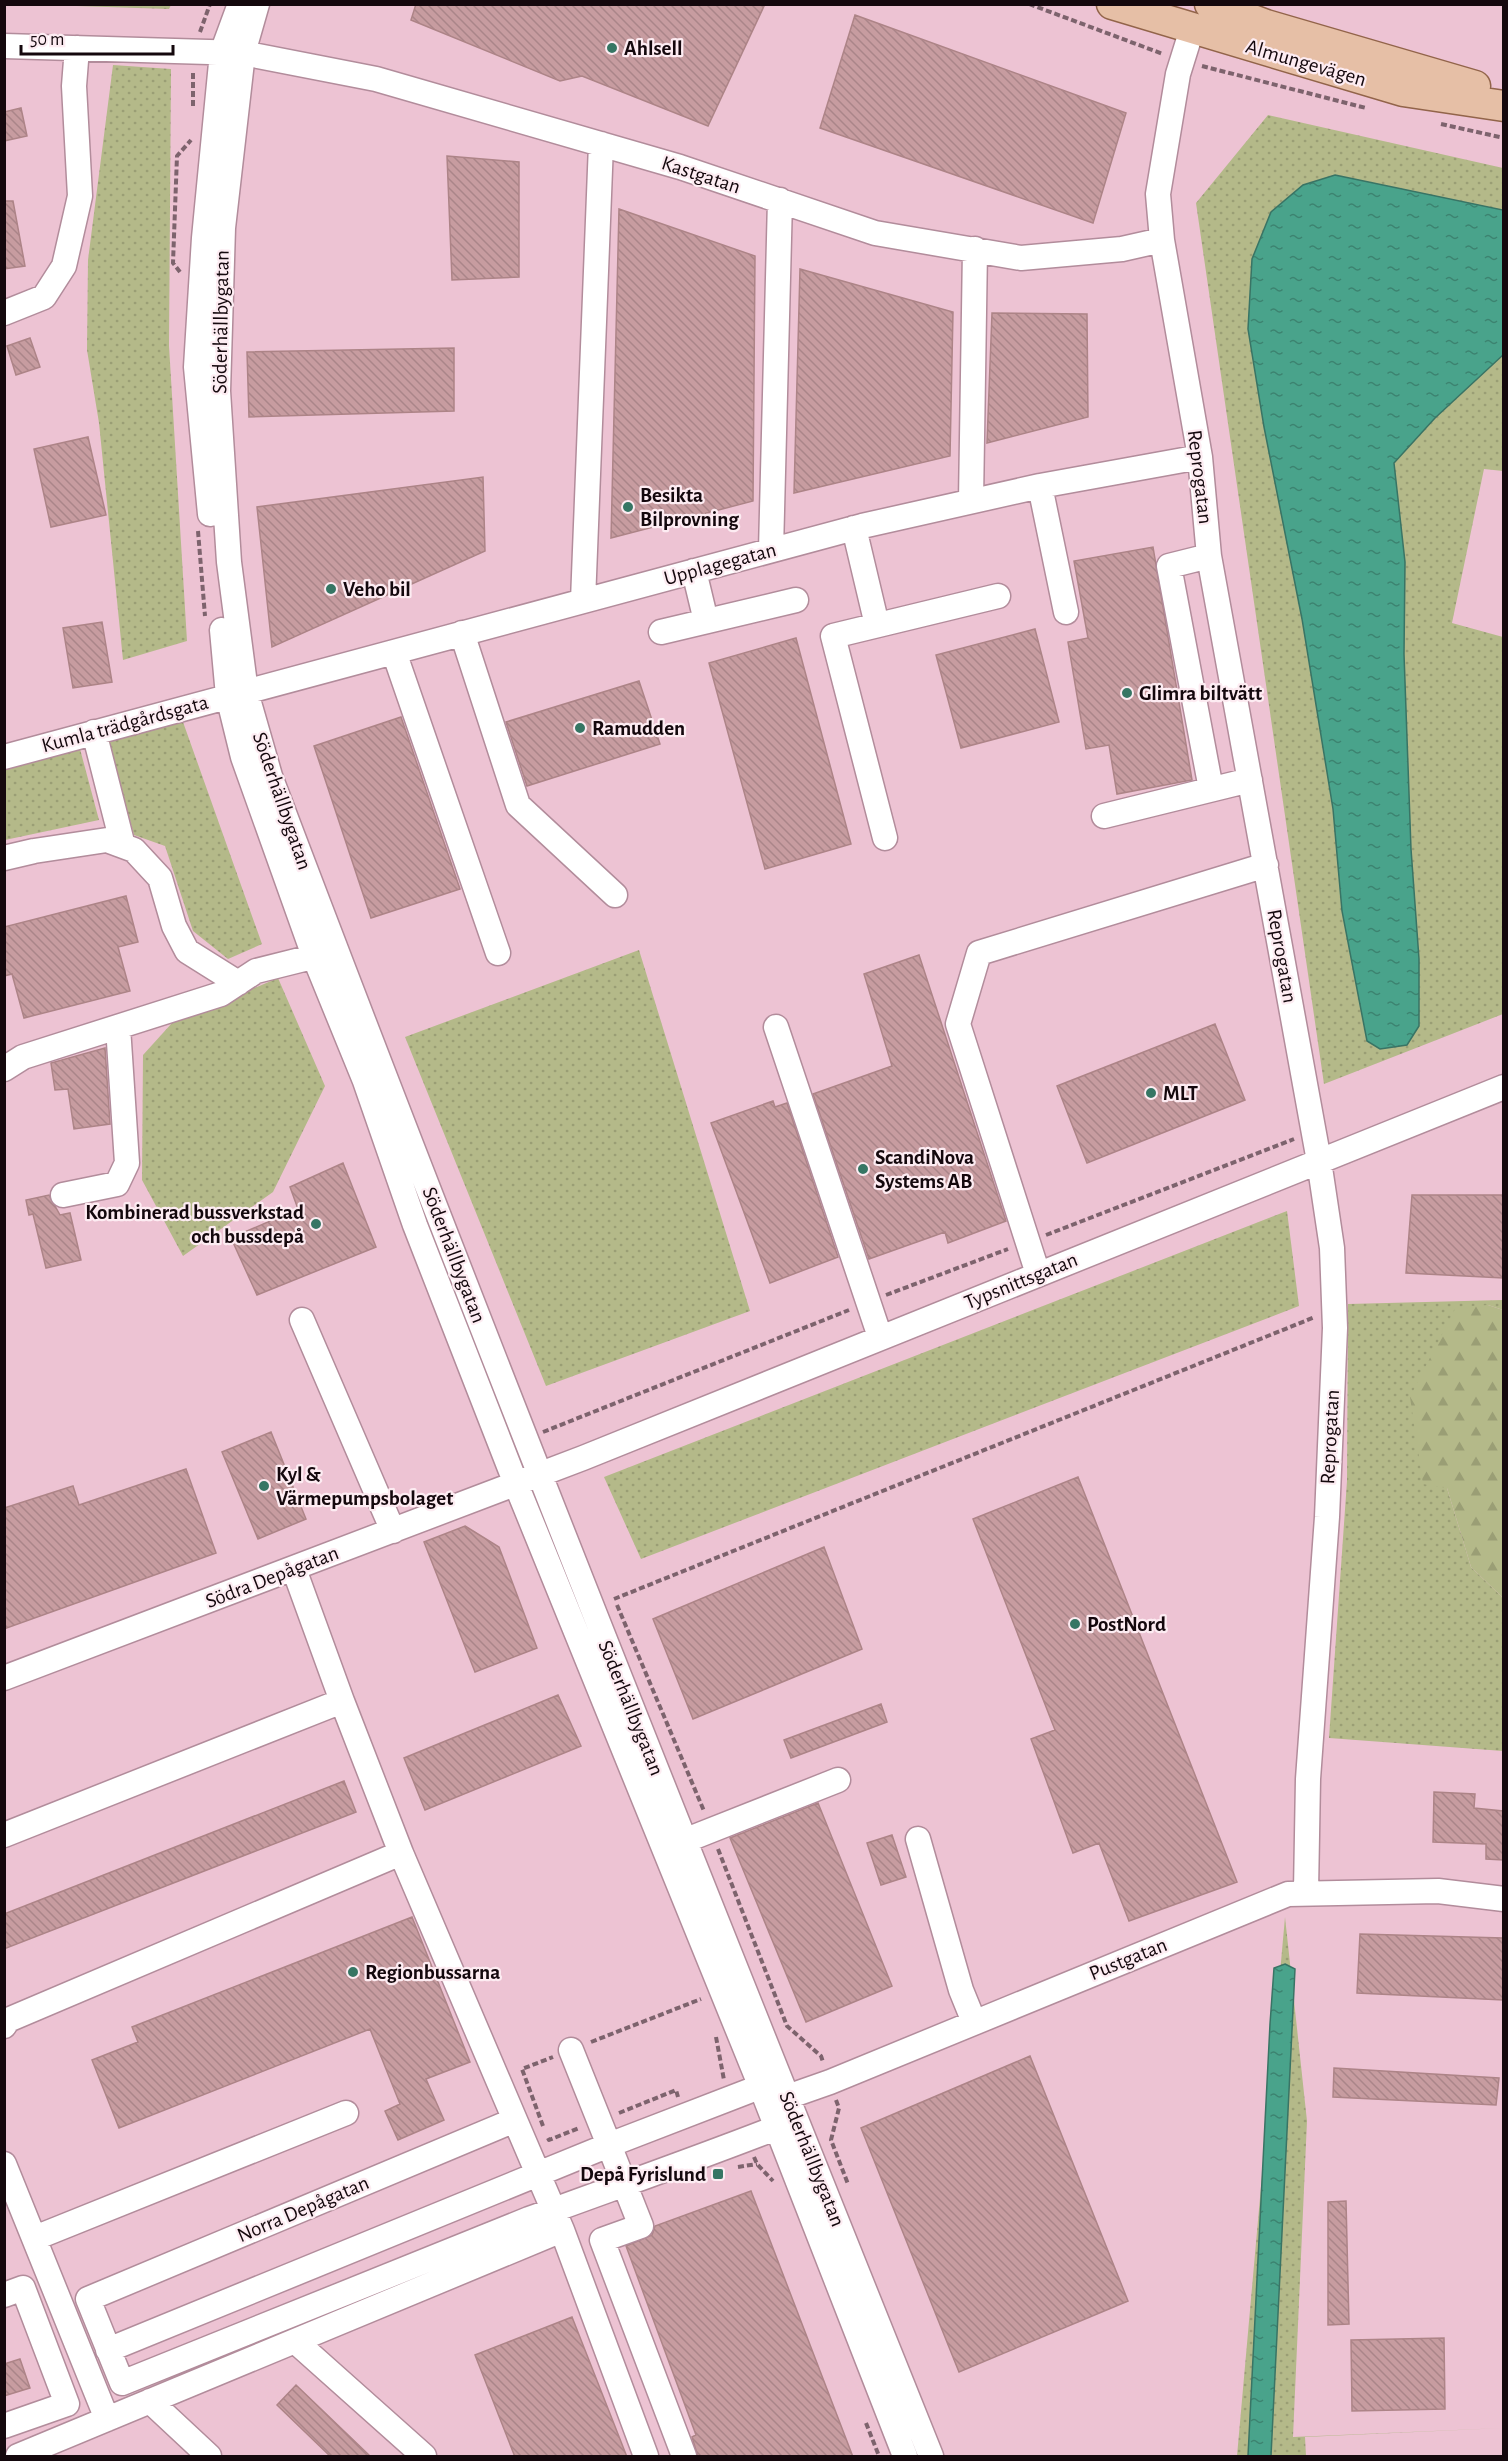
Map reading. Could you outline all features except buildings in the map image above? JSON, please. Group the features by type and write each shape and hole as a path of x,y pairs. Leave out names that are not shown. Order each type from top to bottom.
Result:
{"main road":[{"name":"Almungevägen","path":"1112,4 1196,17 1403,91 1503,106"},
{"name":"Almungevägen","path":"1209,4 1266,25 1503,94"}],"street":[{"name":"Söderhällbygatan","path":"240,4 233,53 218,391 243,756 325,953 414,1225 516,1484 787,2124 932,2457"},
{"name":"Söderhällbygatan","path":"233,53 257,4"},
{"name":"Reprogatan","path":"1196,17 1181,61 1158,194 1162,240 1200,458 1209,556 1314,1131 1332,1248 1335,1310 1327,1517 1308,1779 1306,1892"},
{"name":"Kastgatan","path":"4,46 233,53 376,79 601,144 780,200 875,233 1021,258 1122,249 1162,240"},
{"path":"4,313 44,297 64,267 80,196 74,86 77,48"},
{"path":"583,601 601,144"},
{"path":"771,550 780,200"},
{"path":"971,501 975,249"},
{"name":"Upplagegatan","path":"237,694 854,528 1040,486 1200,458"},
{"path":"1040,486 1066,612"},
{"path":"854,528 877,625"},
{"path":"1209,556 1169,566 1211,789"},
{"path":"694,571 706,621"},
{"path":"885,838 833,636 998,596"},
{"path":"661,632 796,600"},
{"path":"462,633 518,806 615,895"},
{"path":"394,652 498,953"},
{"name":"Kumla trädgårdsgata","path":"4,757 237,694"},
{"path":"94,732 123,846"},
{"path":"1104,816 1250,780"},
{"path":"4,858 107,840 134,850 160,878 174,926 187,951 238,983"},
{"path":"1038,1274 958,1024 979,953 1266,865"},
{"name":"Söderhällbygatan","path":"325,953 376,1049 548,1471 774,2092"},
{"path":"4,1069 23,1057 221,994 256,971 325,953"},
{"path":"63,1196 117,1184 127,1163 118,1027"},
{"path":"776,1028 880,1337"},
{"name":"Typsnittsgatan","path":"548,1471 1503,1087"},
{"path":"302,1320 393,1531"},
{"name":"Södra Depågatan","path":"4,1678 548,1471"},
{"path":"294,1569 401,1853 557,2220 646,2457"},
{"path":"4,1835 342,1701"},
{"path":"684,1841 838,1779"},
{"path":"918,1839 961,1990 974,2022"},
{"path":"6,2019 401,1853"},
{"name":"Pustgatan","path":"774,2092 974,2022 1288,1894 1438,1891 1503,1899"},
{"path":"571,2050 640,2226 602,2240 684,2457"},
{"path":"108,2350 609,2145 774,2092"},
{"path":"35,2238 346,2113"},
{"name":"Norra Depågatan","path":"515,2120 88,2299 122,2383 557,2220 624,2183 787,2124"},
{"name":"Söderhällbygatan","path":"787,2124 905,2457"},
{"path":"4,2164 107,2419"},
{"path":"18,2457 295,2341 557,2220"},
{"path":"4,2295 23,2288 67,2403 4,2426"},
{"path":"295,2341 424,2457"},
{"path":"150,2401 209,2457"}],"path":[{"path":"1029,4 1181,61 1377,110"},
{"path":"1432,122 1503,138"},
{"path":"542,1432 868,1302 1314,1131"},
{"path":"614,1599 1335,1310"},
{"path":"538,1422 542,1432 548,1471"},
{"path":"610,1589 674,1735 787,2026 821,2056"},
{"path":"738,2167 757,2164"}],"green space":[{"path":"45,5 171,5 169,9"},
{"path":"113,65 171,69 169,346 187,641 123,660 99,423 87,350 88,260"},
{"path":"1268,115 1503,168 1503,471 1484,469 1452,623 1503,637 1503,1014 1324,1084 1196,203"},
{"path":"183,722 262,944 228,959 193,931 165,846 134,835 108,741"},
{"path":"80,749 99,820 5,840 5,770"},
{"path":"639,950 750,1311 546,1386 405,1037"},
{"path":"278,978 325,1086 273,1192 183,1256 142,1180 143,1055 172,1023"},
{"path":"1287,1211 1299,1306 641,1559 604,1477"},
{"path":"1503,1300 1503,1310 1488,1305 1447,1488 1471,1567 1503,1598 1503,1751 1329,1738 1347,1481 1348,1304"},
{"path":"1488,1305 1503,1310 1503,1598 1471,1567 1447,1488 1423,1484 1410,1397 1456,1307"},
{"path":"1285,1917 1307,2121 1293,2437 1503,2428 1305,2437 1306,2456 1237,2456"}],"water":[{"path":"1335,175 1503,210 1503,355 1435,418 1394,463 1405,562 1404,654 1411,849 1419,959 1419,1026 1407,1045 1380,1049 1367,1041 1342,911 1333,809 1302,619 1264,427 1248,329 1252,259 1271,212 1303,185"},
{"path":"1285,1964 1295,1969 1271,2456 1248,2456 1274,1968"}],"place":[{"name":"Ahlsell","path":"612,48"},
{"name":"Besikta Bilprovning","path":"628,507"},
{"name":"Veho bil","path":"331,589"},
{"name":"Glimra biltvätt","path":"1127,693"},
{"name":"Ramudden","path":"580,728"},
{"name":"MLT","path":"1151,1093"},
{"name":"ScandiNova Systems AB","path":"863,1169"},
{"name":"Kombinerad bussverkstad och bussdepå","path":"316,1224"},
{"name":"Kyl & Värmepumpsbolaget","path":"264,1486"},
{"name":"PostNord","path":"1075,1624"},
{"name":"Regionbussarna","path":"353,1972"},
{"name":"Depå Fyrislund","path":"718,2174"}]}
